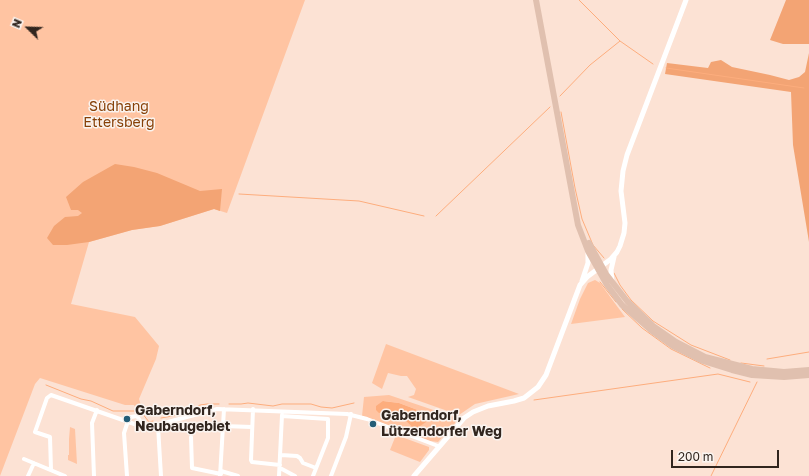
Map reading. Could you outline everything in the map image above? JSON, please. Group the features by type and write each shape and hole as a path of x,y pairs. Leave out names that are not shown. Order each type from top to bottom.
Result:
{"main road":[{"path":"536,0 580,231 588,251 613,294 627,310 652,331 679,349 703,361 752,375 784,377 809,375"},
{"path":"576,212 599,268 627,301 653,326 676,342 705,357 734,366 784,372 809,370"}],"street":[{"path":"612,283 611,270 614,256 620,246 624,232 625,223 621,191 623,171 627,155 686,0"},
{"path":"414,476 438,446 464,418 473,412 488,406 524,398 538,386 546,375 582,282 588,263 588,251"},
{"path":"582,282 614,256"},
{"path":"33,437 47,398 53,395 144,427 158,426 211,410 224,409 351,414 438,446"},
{"path":"220,474 224,409"},
{"path":"253,409 252,462 280,466 295,476"},
{"path":"94,476 92,422 97,410"},
{"path":"279,476 283,411"},
{"path":"331,476 346,437 351,414"},
{"path":"127,476 124,433 128,421 131,417 137,416 144,427"},
{"path":"282,416 328,419 328,438 313,476"},
{"path":"158,426 161,476"},
{"path":"223,426 252,427"},
{"path":"35,432 50,437 51,470"},
{"path":"191,437 192,468 238,476"},
{"path":"280,455 297,456 303,463 316,468"},
{"path":"24,459 65,476"},
{"path":"28,476 34,463"}],"green space":[{"name":"Südhang Ettersberg","path":"0,0 305,0 227,213 214,209 160,226 132,230 89,242 71,304 135,317 159,346 156,359 139,399 143,411 140,414 134,405 125,405 40,378 35,384 0,476"},
{"path":"595,280 600,283 625,317 571,324 580,299 588,283"},
{"path":"386,344 519,394 475,404 459,415 408,397 414,395 416,389 407,376 388,373 382,389 372,383"},
{"path":"389,395 457,418 454,425 438,442 430,441 362,416 364,397","holes":["384,401 399,403 423,412 412,427 402,417 387,412"]},
{"path":"70,427 75,429 77,464 68,460"},
{"path":"396,435 429,447 429,450 420,462 390,450"}],"shaded area":[{"path":"786,0 809,0 809,44 783,44 770,40"},
{"path":"809,53 809,242 793,145 791,92 665,74 667,63 708,68 711,62 721,60 732,67 789,80 799,77 805,72"},
{"path":"115,164 157,173 200,191 222,189 220,211 214,209 160,226 132,230 89,242 53,245 47,238 54,226 65,217 78,216 82,213 78,210 71,210 66,197 83,182"},
{"path":"383,401 399,403 423,412 426,422 417,428 412,427 402,417 387,412 379,413 376,410 376,406"}],"waterway":[{"path":"579,0 620,41"},
{"path":"560,96 590,65 620,41 653,64"},
{"path":"666,68 804,88"},
{"path":"436,216 550,107"},
{"path":"561,112 582,219 593,245 604,258"},
{"path":"239,194 359,201 424,216"},
{"path":"614,273 620,285 631,300 653,321 691,345 730,360"},
{"path":"600,282 616,302"},
{"path":"622,309 642,328 671,349 710,368"},
{"path":"767,359 809,352"},
{"path":"741,363 764,366"},
{"path":"534,400 718,374 750,382"},
{"path":"711,476 757,382"},
{"path":"46,385 81,399 91,401 113,411 137,411 142,413 149,422 153,421"},
{"path":"229,404 248,403 273,406 282,404 311,404 332,408 354,403"},
{"path":"161,418 184,414 200,405 219,404"}],"place":[{"name":"Gaberndorf, Neubaugebiet","path":"127,419"},
{"name":"Gaberndorf, Lützendorfer Weg","path":"373,424"}]}
